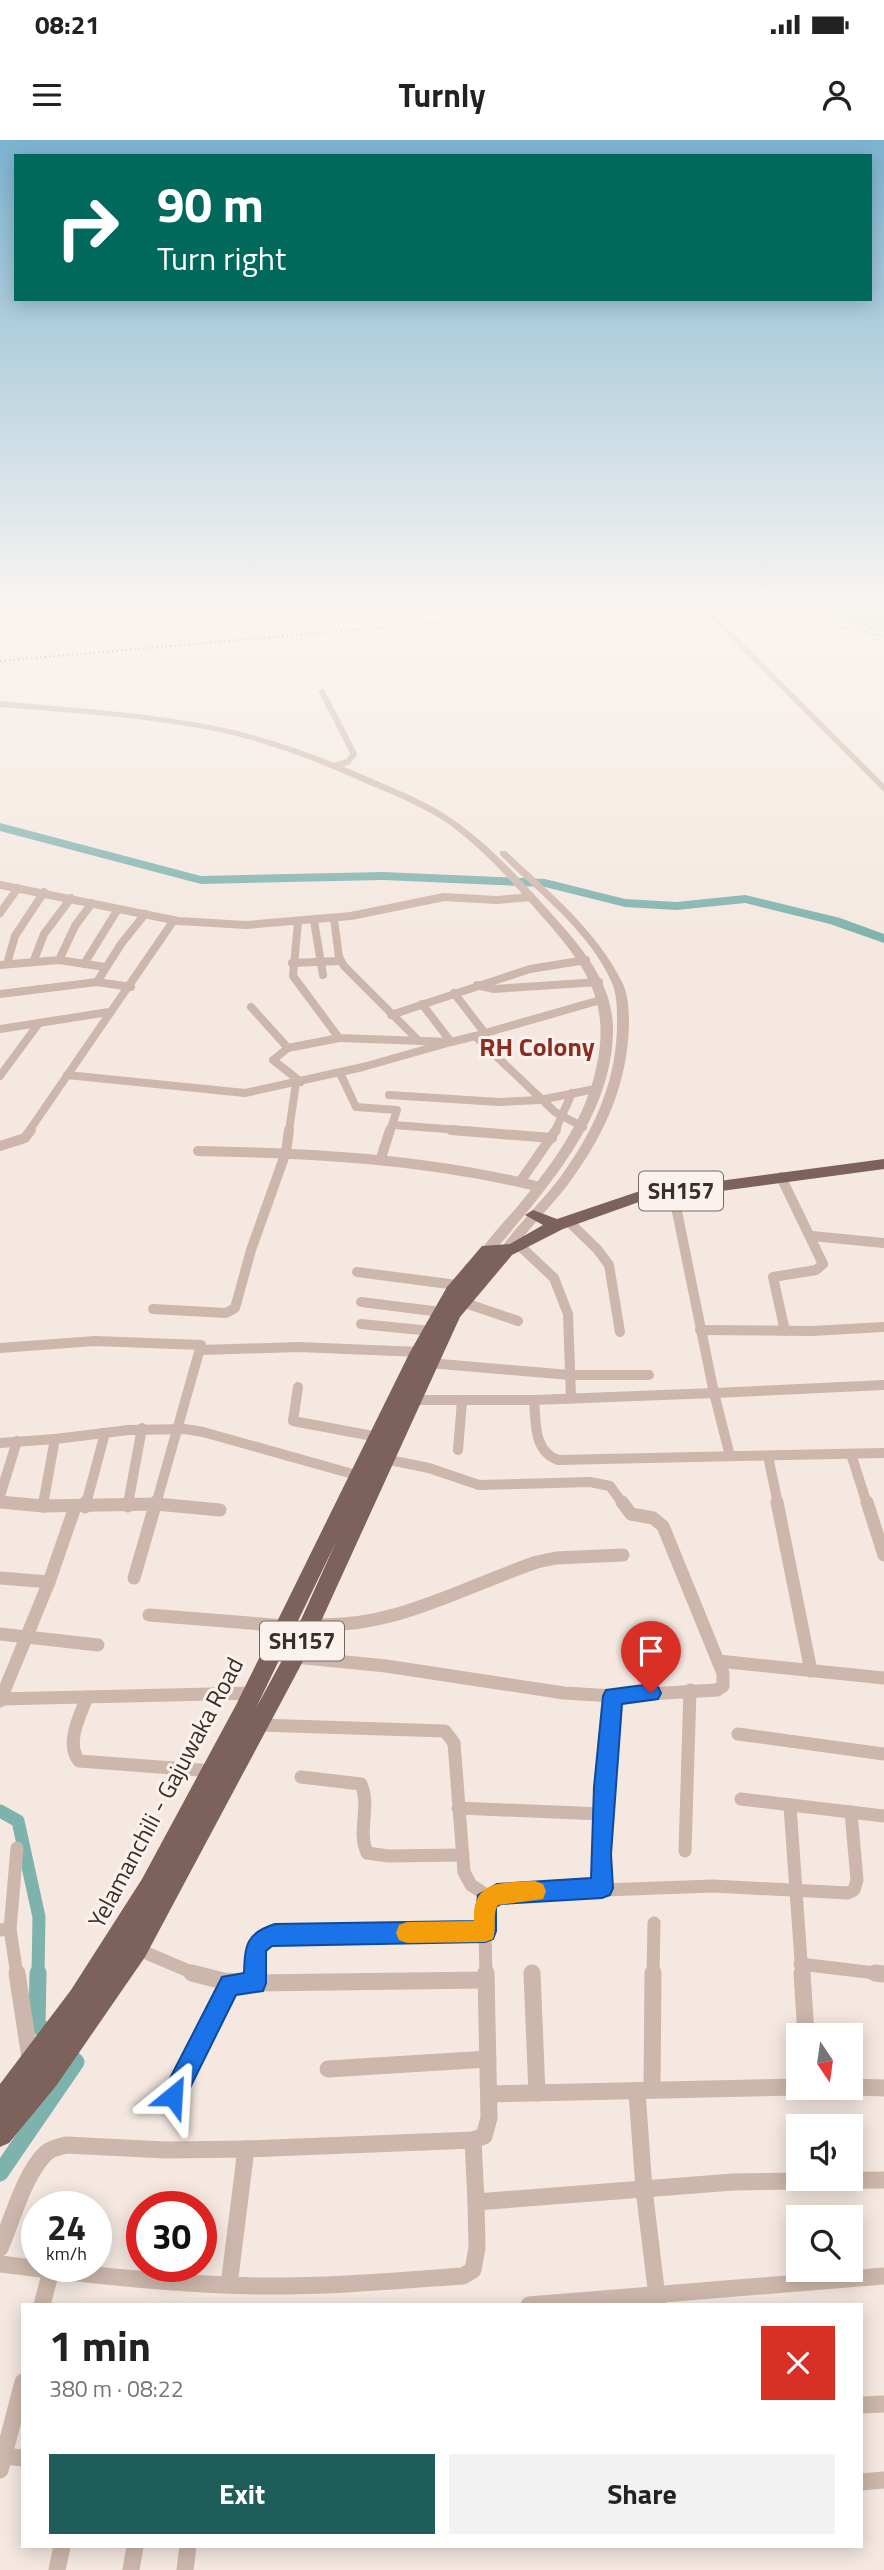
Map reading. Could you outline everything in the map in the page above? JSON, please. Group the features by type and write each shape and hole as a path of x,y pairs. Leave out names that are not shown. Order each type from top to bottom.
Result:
{"main road":[{"name":"Yelamanchili - Gajuwaka Road","path":"0,2134 41,2065 111,1971 137,1949 259,1725 295,1657 384,1458 413,1400 431,1331 442,1312 505,1249 563,1223 636,1197 884,1164"},
{"path":"533,1214 563,1223"},
{"name":"Yelamanchili - Gajuwaka Road","path":"111,1971 116,1946 215,1772 378,1437 453,1314 460,1294"},
{"name":"Yelamanchili - Gajuwaka Road","path":"0,2104 41,2065"}],"street":[{"path":"134,717 215,729 339,765 352,759 354,754 335,717"},
{"path":"186,717 211,720 272,737 419,803 454,824 497,852 534,894 587,940 619,986 623,1017 620,1064 613,1097 601,1123 561,1185 505,1249"},
{"path":"813,717 884,789"},
{"path":"0,885 176,920 246,925 334,919 444,897 503,900 534,894"},
{"path":"0,913 18,888"},
{"path":"3,965 15,936 44,892"},
{"path":"505,1249 540,1188 583,1127 607,1038 604,999 576,961 534,894"},
{"path":"34,960 44,934 71,898"},
{"path":"60,960 75,926 92,903"},
{"path":"84,964 118,909"},
{"path":"97,982 105,967 145,914"},
{"path":"334,919 340,961 417,1039"},
{"path":"0,1146 25,1138 108,1012 131,986 176,920"},
{"path":"314,921 323,975"},
{"path":"298,922 292,963 293,976 339,1038"},
{"path":"3,965 34,960 60,960 105,967"},
{"path":"292,963 340,961"},
{"path":"391,1014 530,969 576,961"},
{"path":"0,994 97,982 131,986"},
{"path":"476,985 494,989 594,982"},
{"path":"454,993 480,1034 540,1100 563,1118 583,1127"},
{"path":"67,1075 245,1093 340,1073 604,999"},
{"path":"422,1004 451,1042"},
{"path":"251,1007 288,1048"},
{"path":"0,1029 108,1012"},
{"path":"0,1076 39,1023"},
{"path":"298,1082 274,1060 274,1057 288,1048 339,1038 451,1042"},
{"path":"602,1062 620,1064"},
{"path":"340,1073 356,1107 365,1110 396,1110 394,1125 381,1158"},
{"path":"153,1309 226,1313 235,1308 251,1250 286,1152 298,1082"},
{"path":"388,1095 473,1102 540,1100 595,1089"},
{"path":"520,1182 552,1138 572,1093"},
{"path":"394,1125 552,1138"},
{"path":"198,1151 286,1152 381,1158 520,1182 540,1188"},
{"path":"781,1177 822,1259 822,1267 773,1277 785,1331"},
{"path":"673,1192 700,1330 730,1456"},
{"path":"563,1223 597,1248 609,1265 620,1332"},
{"path":"812,1236 884,1243"},
{"path":"505,1249 554,1278 568,1314 571,1398"},
{"path":"357,1272 460,1294 518,1321"},
{"path":"361,1302 442,1312"},
{"path":"361,1324 431,1331"},
{"path":"700,1330 785,1331 884,1327"},
{"path":"0,1348 68,1342 199,1343 201,1350 180,1428 134,1578"},
{"path":"201,1350 299,1347 570,1375 649,1376"},
{"path":"413,1400 534,1400 884,1385"},
{"path":"298,1387 293,1421 378,1437"},
{"path":"534,1400 541,1450 549,1459 884,1453"},
{"path":"458,1450 462,1401"},
{"path":"128,1506 142,1428"},
{"path":"0,1443 142,1428 180,1428 225,1437 360,1476"},
{"path":"105,1433 80,1507 0,1700 254,1693"},
{"path":"43,1506 55,1439"},
{"path":"0,1496 17,1441"},
{"path":"850,1454 884,1555"},
{"path":"768,1456 811,1671"},
{"path":"295,1657 386,1667 564,1693 613,1696 717,1690 723,1686 723,1673 663,1526 653,1518 631,1514 610,1486 590,1482 479,1485 429,1468 384,1458"},
{"path":"0,1502 80,1507 156,1504 220,1510"},
{"path":"310,1623 337,1628 356,1625 421,1605 537,1562 568,1557 623,1555"},
{"path":"0,1578 50,1583"},
{"path":"149,1615 286,1626"},
{"path":"0,1634 98,1645"},
{"path":"718,1661 884,1678"},
{"path":"685,1851 690,1690"},
{"path":"602,1888 600,1854 613,1696"},
{"path":"87,1697 73,1748 75,1758 79,1761 215,1772"},
{"path":"259,1725 445,1731 454,1743 458,1808 467,1880 491,1898"},
{"path":"738,1734 884,1754"},
{"path":"301,1777 361,1784 365,1795 361,1838 367,1853 388,1856 463,1855"},
{"path":"741,1799 884,1816"},
{"path":"790,1805 805,2023"},
{"path":"458,1808 603,1814"},
{"path":"0,2248 37,2166 46,2153 57,2147 246,2149 481,2140 487,2130 489,2094 484,1912 486,1902 508,1893 602,1888 713,1886 840,1894 854,1890 856,1880 850,1812"},
{"path":"17,1848 5,1930 41,2065"},
{"path":"654,1923 645,2091 644,2189 657,2299"},
{"path":"255,1983 256,1951 259,1942 275,1935 485,1931"},
{"path":"137,1949 197,1976 230,1984 486,1980"},
{"path":"800,1964 884,1974"},
{"path":"532,1972 537,2093"},
{"path":"173,2096 230,1984"},
{"path":"328,2069 488,2060"},
{"path":"489,2094 786,2087"},
{"path":"863,2087 884,2088"},
{"path":"112,2276 229,2285 383,2282 463,2276 473,2270 476,2259 473,2140"},
{"path":"229,2285 246,2149"},
{"path":"476,2202 733,2182 884,2180"},
{"path":"0,2264 21,2267"},
{"path":"571,2303 657,2299 884,2276"},
{"path":"43,2303 48,2282"},
{"path":"21,2390 2,2463 21,2458"},
{"path":"863,2405 884,2404"},
{"path":"863,2482 884,2480"},
{"path":"57,2570 62,2548"},
{"path":"131,2570 135,2548"},
{"path":"186,2570 188,2548"}],"waterway":[{"path":"0,827 201,880 383,876 545,883 625,903 676,906 745,899 835,921 884,939"},
{"path":"0,1811 18,1821 39,1917 38,1975"},
{"path":"38,1973 37,2024 50,2037"},
{"path":"0,2173 76,2062 65,2051"}],"slow traffic":[{"path":"407,1933 485,1931 486,1902 497,1894 535,1891"}],"district":[{"name":"RH Colony","path":"537,1047"}],"route":[{"path":"173,2096 230,1984 255,1983 256,1951 259,1942 266,1937 485,1931 486,1902 497,1894 602,1888 600,1854 613,1696 651,1693"}]}
